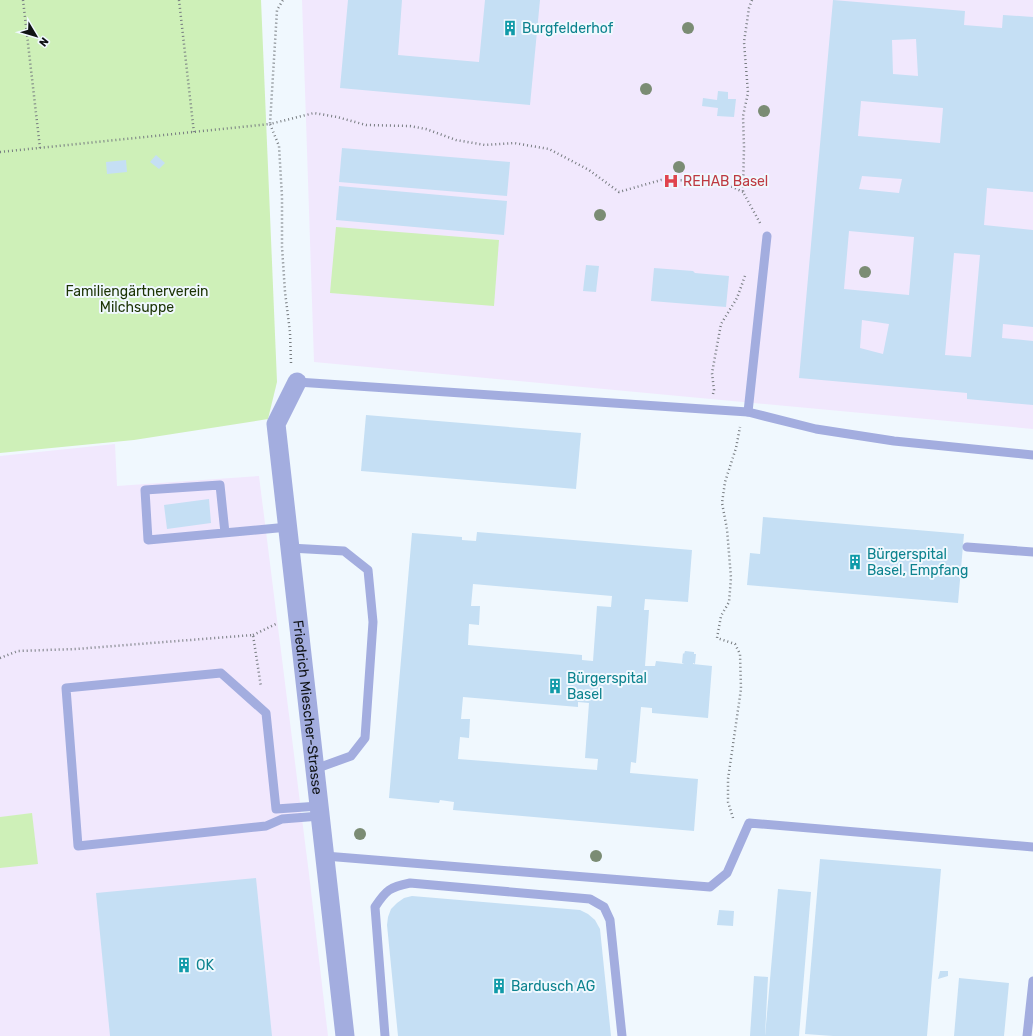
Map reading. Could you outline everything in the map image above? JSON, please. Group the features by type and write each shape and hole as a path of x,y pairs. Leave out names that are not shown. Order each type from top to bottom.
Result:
{"street":[{"name":"Friedrich Miescher-Strasse","path":"297,382 276,424 345,1036"}],"lane":[{"path":"746,412 768,236"},
{"path":"297,382 746,412 816,428 894,441 1033,455"},
{"path":"225,533 220,485 145,490 148,540 225,533 288,527"},
{"path":"967,547 1033,552"},
{"path":"290,548 344,551 368,570 373,622 365,738 351,756 315,769"},
{"path":"221,673 266,713 276,809 320,811 282,819 266,826 78,846 66,688 221,673"},
{"path":"325,856 710,887 728,873 749,823 1033,847"},
{"path":"385,1036 375,907 383,894 396,886 410,883 590,899 604,907 610,920 622,1036"},
{"path":"1027,1036 1033,981"}],"path":[{"path":"23,0 40,148"},
{"path":"179,0 194,132"},
{"path":"283,0 277,10 270,124 278,146 282,197 282,246 285,292 290,332 291,365 297,382"},
{"path":"752,0 749,8 744,42 748,93 743,116 743,192 768,236"},
{"path":"0,152 270,124 314,113 337,117 366,125 410,126 426,129 456,140 485,145 514,143 549,149 588,170 619,192 661,180 720,181 743,192"},
{"path":"712,410 714,390 712,373 721,324 737,298 748,269"},
{"path":"740,843 728,802 728,779 740,689 740,654 735,644 717,638 721,616 729,602 731,578 727,529 722,503 725,482 746,412"},
{"path":"0,658 18,651 76,649 253,635 298,613"},
{"path":"253,635 266,713"}],"shaded area":[{"name":"REHAB Basel","path":"302,0 1033,0 1033,429 314,362"},
{"path":"115,444 117,486 259,476 328,1036 0,1036 0,456"}],"green space":[{"name":"Familiengärtnerverein Milchsuppe","path":"0,0 261,0 277,382 268,419 134,440 0,453"},
{"path":"336,227 499,240 494,306 330,293"},
{"path":"32,813 38,864 0,868 0,817"}],"building":[{"name":"Burgfelderhof","path":"348,0 402,0 398,55 479,62 485,0 540,0 530,105 340,88"},
{"path":"833,0 965,11 964,25 1002,28 1003,15 1033,17 1033,192 987,188 984,225 1033,230 1033,327 1003,324 1002,338 1033,341 1033,405 967,399 967,393 799,378","holes":["916,39 918,76 893,74 892,40","861,101 943,108 940,143 858,136","862,176 902,179 899,193 859,189","849,231 914,237 909,295 844,289","954,253 980,255 971,357 945,355","862,320 889,324 883,354 860,348"]},
{"path":"718,91 728,92 728,99 736,99 734,117 717,116 718,108 702,106 703,98 717,100"},
{"path":"342,148 510,162 507,196 339,182"},
{"path":"156,155 165,163 159,169 150,162"},
{"path":"126,160 127,172 107,174 106,162"},
{"path":"339,186 507,201 504,235 336,220"},
{"path":"586,265 599,266 596,292 583,291"},
{"path":"654,268 729,276 726,307 651,301"},
{"path":"366,415 581,433 576,489 361,471"},
{"path":"209,499 211,523 167,529 164,505"},
{"name":"Bürgerspital Basel, Empfang","path":"763,517 964,534 958,603 747,585 750,553 760,554"},
{"name":"Bürgerspital Basel","path":"477,532 692,550 688,602 645,599 644,610 649,610 645,666 655,666 656,661 684,664 682,663 683,653 684,654 685,651 694,652 694,654 696,654 695,664 693,664 712,666 708,718 652,713 652,708 641,707 636,763 631,762 630,773 698,779 694,831 453,810 454,802 440,800 439,803 389,798 412,533 462,537 462,540 476,541","holes":["473,584 612,596 611,607 597,606 593,661 582,660 582,655 468,645 469,624 479,625 480,606 471,606","463,697 578,707 578,702 589,703 585,758 598,759 597,770 458,759 460,737 469,738 470,719 461,719"]},
{"path":"820,859 941,869 927,1036 833,1036 805,1034"},
{"name":"OK","path":"256,878 272,1036 110,1036 96,893"},
{"path":"778,889 811,892 799,1036 765,1036"},
{"name":"Bardusch AG","path":"412,896 580,910 588,914 595,920 600,929 611,1036 398,1036 387,925 391,909 404,898"},
{"path":"719,910 734,911 733,926 717,925"},
{"path":"940,971 948,971 948,976 938,979"},
{"path":"754,976 768,977 765,1036 750,1036"},
{"path":"959,978 1009,983 1004,1036 954,1036"}],"place":[{"name":"Burgfelderhof","path":"510,28"},
{"name":"REHAB Basel","path":"671,181"},
{"name":"Bürgerspital Basel, Empfang","path":"855,562"},
{"name":"Bürgerspital Basel","path":"555,686"},
{"name":"OK","path":"184,965"},
{"name":"Bardusch AG","path":"499,986"}]}
